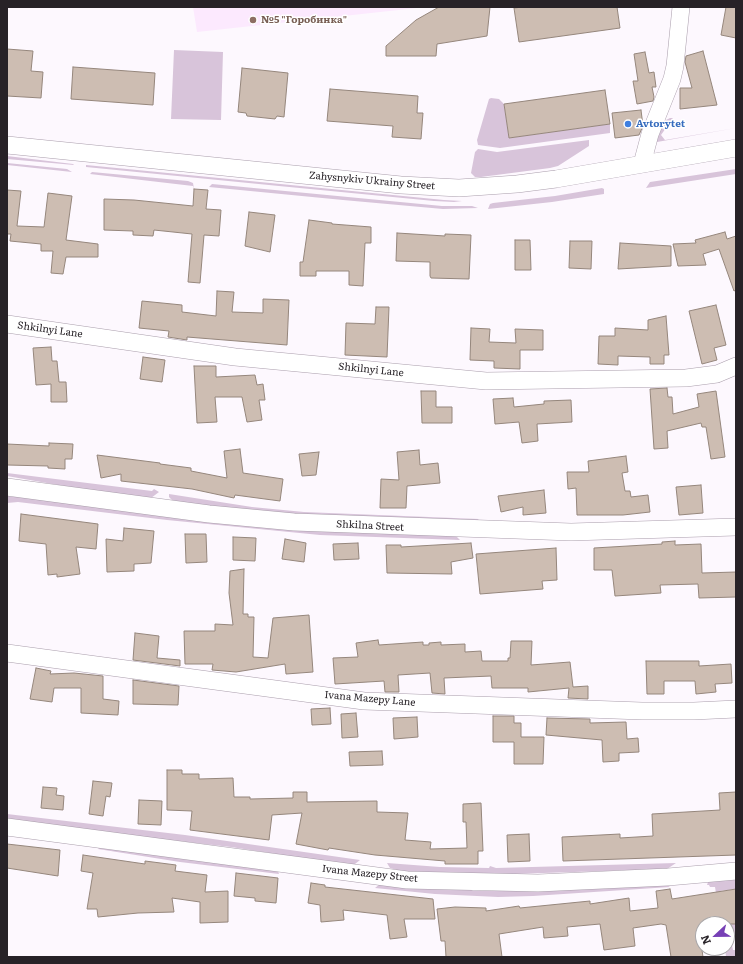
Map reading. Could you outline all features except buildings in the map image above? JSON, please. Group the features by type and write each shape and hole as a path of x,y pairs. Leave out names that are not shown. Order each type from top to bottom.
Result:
{"street":[{"path":"642,164 646,147 672,80 675,66 681,7"},
{"name":"Zahysnykiv Ukrainy Street","path":"7,145 393,184 459,188 525,183 736,148"},
{"name":"Shkilnyi Lane","path":"7,324 235,357 486,381 686,378 717,374 736,366"},
{"name":"Shkilna Street","path":"7,486 209,514 294,522 571,532 736,527"},
{"name":"Ivana Mazepy Lane","path":"7,653 364,701 642,711 736,709"},
{"name":"Ivana Mazepy Street","path":"7,827 407,880 538,883 668,877 736,871"}],"shaded area":[{"name":"№5 \"Горобинка\"","path":"193,7 426,7 197,32"},
{"path":"174,50 223,52 221,120 171,119"},
{"path":"489,99 499,99 504,104 509,138 610,124 610,133 500,148 478,145 477,140"},
{"path":"673,118 661,135 665,140 736,128 657,142 654,141 664,121"},
{"path":"589,140 589,146 558,166 481,177 475,177 471,173 475,152 478,149 497,152"},
{"path":"7,156 73,164 74,165 7,159"},
{"path":"7,163 67,169 72,172 7,165"},
{"path":"86,165 462,201 434,201 86,167"},
{"path":"736,169 736,174 646,188 650,182"},
{"path":"92,172 188,181 193,183 194,189 193,186 90,174"},
{"path":"212,184 442,206 472,206 478,208 443,209 209,187"},
{"path":"602,188 604,189 604,194 552,202 488,209 490,204 493,203 555,196"},
{"path":"7,473 152,491 154,489 159,492 151,498 98,492 7,476"},
{"path":"169,494 252,507 304,512 479,519 475,522 260,514 174,502 169,497"},
{"path":"7,496 455,535 460,540 320,535 167,520 18,502 7,503"},
{"path":"7,814 185,835 360,860 355,864 340,864 231,847 7,820"},
{"path":"100,847 278,871 279,874 180,862 98,849"},
{"path":"387,863 440,867 489,868 490,866 496,868 676,863 667,869 481,875 400,871 390,868"},
{"path":"736,876 736,889 720,891 724,916 720,916 715,887 710,887 707,885 708,882"},
{"path":"380,884 469,888 473,891 491,891 497,888 667,885 670,887 498,897 435,894 375,888"},
{"path":"736,918 736,934 735,934"},
{"path":"736,950 736,957 726,957 735,956"}],"place":[{"name":"№5 \"Горобинка\"","path":"253,20"},
{"name":"Avtorytet","path":"628,124"}]}
